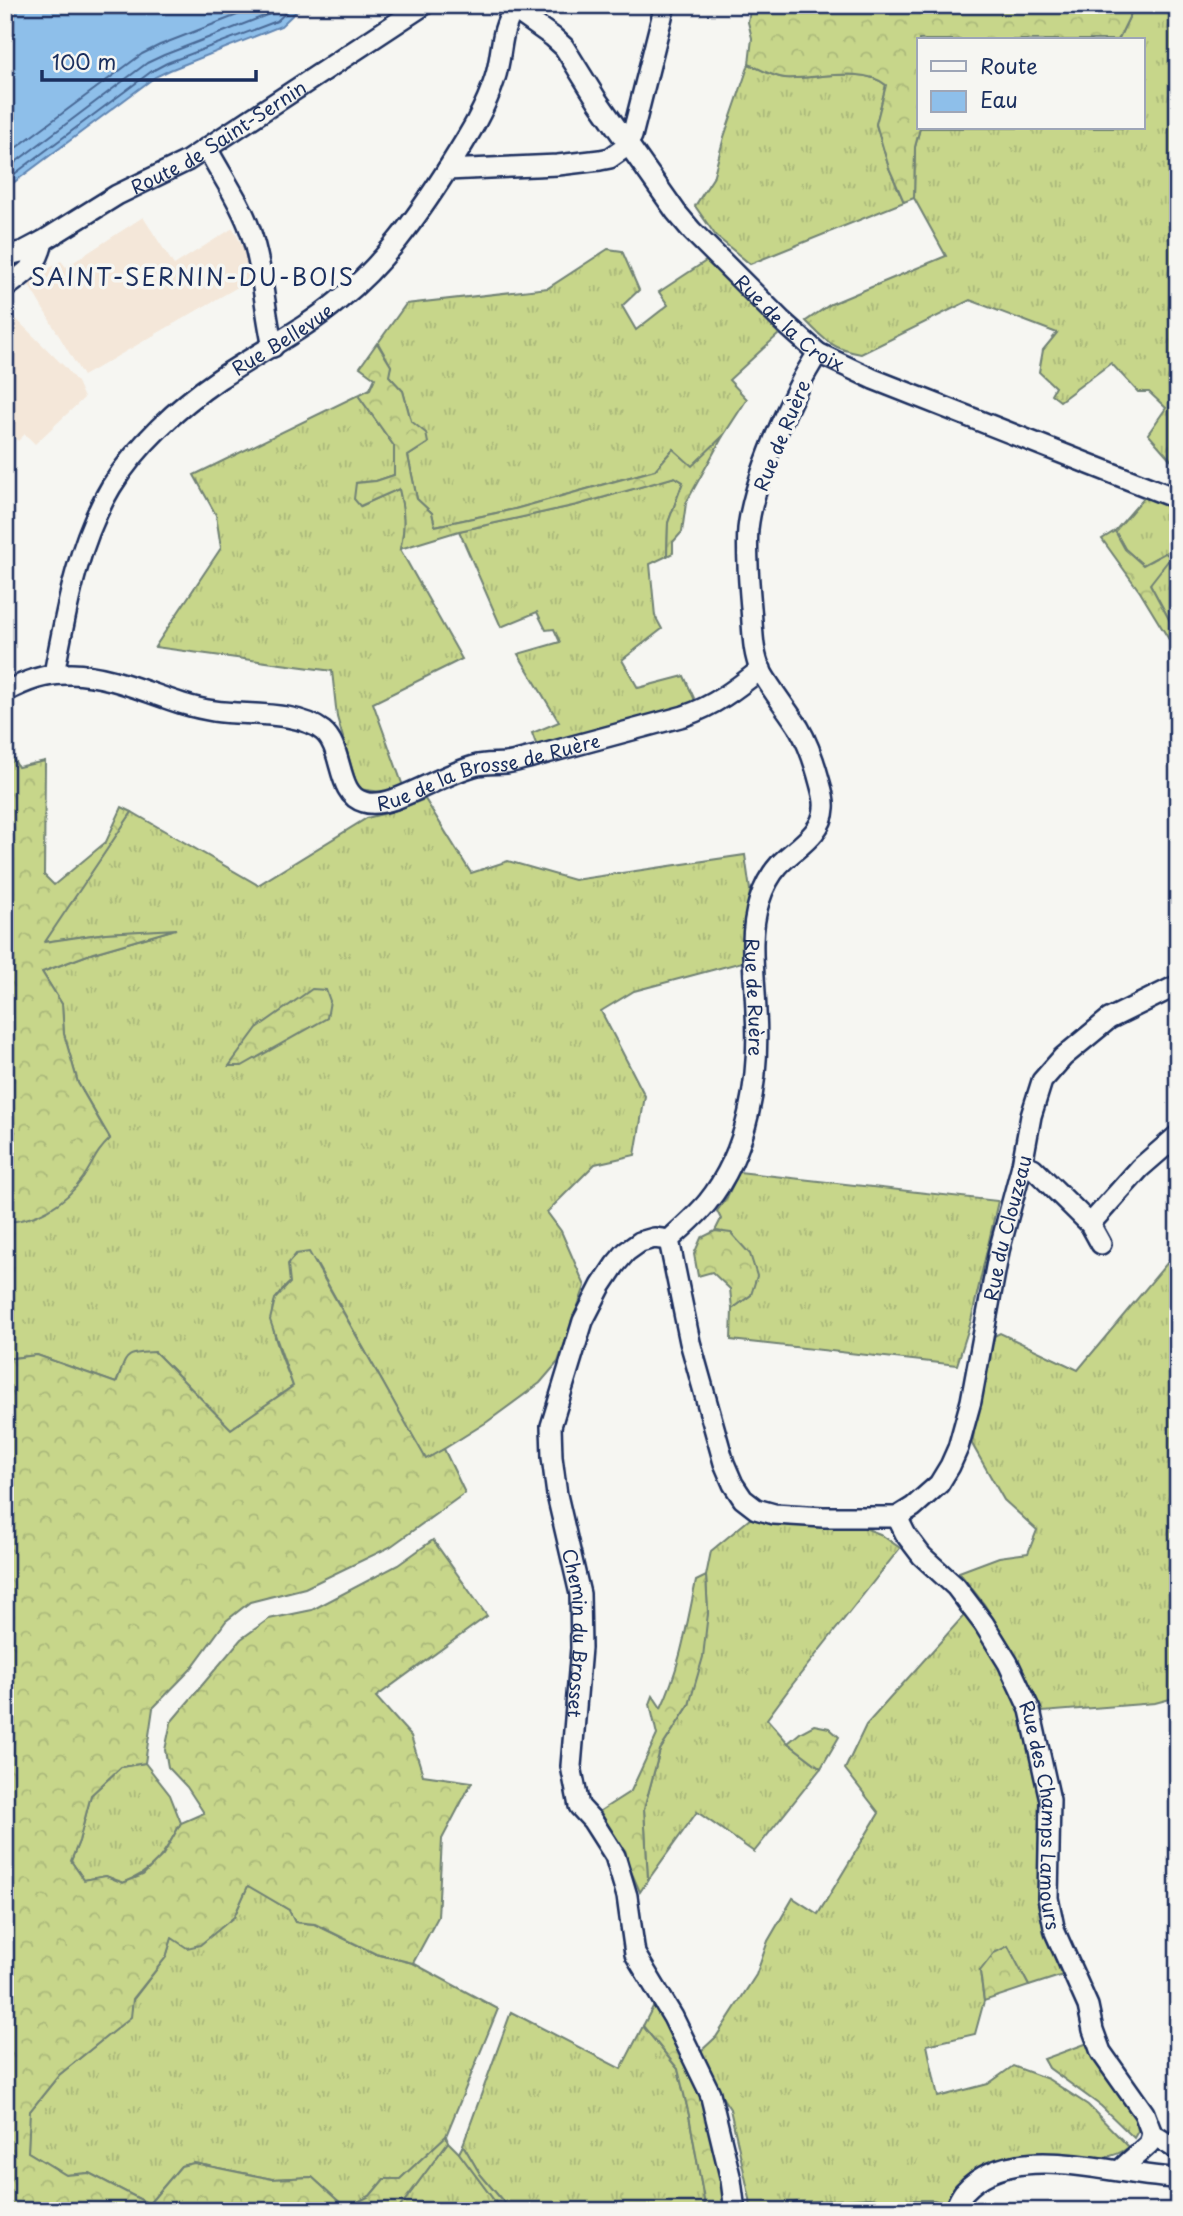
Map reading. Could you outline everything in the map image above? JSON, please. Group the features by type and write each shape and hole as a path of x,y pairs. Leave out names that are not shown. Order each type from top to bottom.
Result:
{"street":[{"name":"Route de Saint-Sernin","path":"5,256 43,241 117,195 174,168 424,5"},
{"path":"447,170 558,165 610,158 628,143 642,103 665,5"},
{"name":"Rue de la Croix","path":"511,8 564,47 660,190 692,232 818,353 873,379 1178,499"},
{"name":"Rue Bellevue","path":"54,674 75,574 90,530 117,479 153,435 194,398 221,378 273,347 358,284 408,225 447,170 489,96 499,66 503,31 511,8"},
{"path":"207,148 250,228 273,347"},
{"path":"5,288 33,267 39,258 43,241"},
{"name":"Rue de Ruère","path":"669,1240 706,1203 733,1160 748,1109 758,1049 753,939 755,914 769,879 816,830 825,807 808,746 761,669 753,638 748,561 748,528 759,483 782,425 818,353"},
{"name":"Rue de la Brosse de Ruère","path":"5,692 29,680 54,674 93,676 124,682 182,705 299,720 326,733 354,798 373,804 392,800 477,765 520,760 584,745 705,709 723,699 761,669"},
{"name":"Rue du Clouzeau","path":"897,1517 939,1484 958,1448 971,1401 999,1251 1042,1081 1063,1057 1109,1019 1175,991"},
{"path":"1090,1224 1140,1168 1178,1135"},
{"path":"1022,1165 1033,1168 1090,1224 1101,1244"},
{"name":"Chemin du Brosset","path":"669,1240 653,1238 640,1242 626,1252 601,1286 583,1321 551,1426 557,1495 580,1594 580,1662 571,1766 579,1806 592,1820 615,1856 627,1896 635,1954 673,2017 710,2093 731,2180 735,2211"},
{"path":"669,1240 690,1342 724,1463 743,1499 756,1509 774,1514 897,1517"},
{"name":"Rue des Champs Lamours","path":"897,1517 906,1535 922,1556 956,1587 984,1624 1008,1663 1030,1710 1050,1800 1048,1898 1055,1932 1088,2006 1101,2052 1144,2113 1152,2134"},
{"path":"1120,2170 1149,2144 1152,2134 1178,2150"},
{"path":"953,2211 964,2192 983,2177 1005,2167 1031,2163 1178,2178"}],"shaded area":[{"path":"143,217 174,265 233,228 249,259 251,275 243,284 83,376 27,282 61,261 66,267"},
{"path":"5,308 65,367 77,382 84,398 35,444 25,434 18,441 5,428"}],"green space":[{"path":"751,5 1040,5 1110,15 1116,5 1135,5 1119,38 917,38 917,130 919,130 915,147 914,198 904,202 889,168 876,124 886,85 876,79 851,75 780,77 749,64 752,38 748,22"},
{"path":"1135,5 1178,5 1178,273 1169,277 1178,283 1178,468 1148,434 1166,408 1149,392 1138,392 1111,363 1060,401 1051,394 1055,387 1039,372 1043,350 1057,333 970,300 861,354 843,350 830,343 806,321 831,304 946,256 914,198 915,147 919,130 1144,130 1144,38 1119,38"},
{"path":"749,64 780,77 851,75 876,79 886,85 876,125 889,168 904,202 750,264 716,236 695,206 713,178"},
{"path":"608,249 622,251 639,290 622,306 636,330 668,305 659,292 706,261 741,291 779,334 729,380 747,399 723,436 692,467 673,449 655,470 515,509 435,526 432,513 417,499 408,456 428,443 411,421 403,391 388,375 391,366 378,343 406,304 548,288"},
{"path":"377,343 391,366 389,376 403,391 411,421 426,433 428,443 408,456 417,499 432,513 435,526 515,509 655,470 673,449 692,466 723,436 686,503 682,532 673,542 673,553 667,556 668,523 683,482 675,477 577,505 459,531 400,549 404,519 399,489 360,506 354,499 356,483 376,481 394,475 394,446 358,395 370,389 375,378 360,367"},
{"path":"358,395 394,446 394,475 376,481 356,483 361,506 399,488 404,519 400,549 462,659 373,703 403,786 382,792 358,789 337,717 332,671 155,647 221,548 216,515 194,475"},
{"path":"675,477 683,482 668,523 667,556 650,564 655,616 662,629 622,660 638,688 684,676 698,707 538,749 532,733 559,722 518,654 560,642 554,629 546,630 537,612 501,627 459,531 577,505"},
{"path":"1147,494 1178,508 1178,636 1150,584 1165,553 1143,565 1125,549 1115,531"},
{"path":"1115,531 1125,549 1143,565 1165,553 1171,557 1150,584 1178,636 1176,651 1140,592 1102,539"},
{"path":"5,744 18,767 45,761 44,875 54,885 106,842 122,807 132,812 45,942 106,933 176,929 93,953 42,972 62,1004 64,1034 78,1083 110,1139 68,1196 39,1214 5,1222 5,1147 15,1132 5,1123"},
{"path":"425,799 471,873 508,861 574,880 745,855 750,890 746,961 634,991 601,1011 645,1096 635,1155 595,1164 547,1212 561,1231 585,1286 558,1362 540,1383 487,1422 426,1460 316,1263 278,1295 272,1310 277,1344 293,1386 231,1429 155,1352 116,1383 37,1355 5,1359 5,1222 11,1222 83,1178 98,1150 110,1138 78,1083 64,1034 62,1004 42,972 93,953 172,930 106,933 44,942 132,812 258,885 367,818"},
{"path":"312,989 326,990 330,1001 327,1018 242,1066 229,1066 257,1028"},
{"path":"739,1172 998,1201 971,1321 957,1365 731,1340 732,1309 751,1295 732,1234 715,1231 721,1219 717,1211"},
{"path":"715,1231 731,1233 750,1254 757,1276 751,1295 732,1309 730,1289 712,1272 698,1276 694,1254 701,1238"},
{"path":"1178,1250 1178,1697 1155,1703 1043,1712 1011,1647 984,1604 959,1572 999,1557 1028,1553 1037,1530 1004,1500 972,1444 990,1338 1000,1333 1078,1370"},
{"path":"309,1252 426,1459 444,1449 465,1493 390,1547 305,1588 250,1602 226,1621 190,1670 153,1708 145,1763 121,1767 91,1795 71,1861 84,1880 106,1876 123,1883 143,1875 163,1855 181,1823 204,1813 187,1787 168,1767 165,1750 171,1722 241,1639 269,1619 312,1610 398,1565 433,1540 487,1616 376,1697 411,1736 423,1775 472,1782 442,1839 438,1917 413,1963 376,1954 315,1924 295,1922 289,1910 248,1886 234,1917 200,1945 187,1948 172,1938 166,1957 133,1999 131,2017 59,2075 30,2111 28,2152 66,2175 89,2173 149,2204 181,2166 194,2163 272,2179 312,2177 346,2208 370,2196 384,2179 400,2179 446,2136 448,2142 397,2211 5,2211 5,1359 37,1355 116,1383 128,1357 137,1353 155,1352 231,1429 293,1386 270,1320 275,1299 290,1283 288,1264 296,1254"},
{"path":"751,1518 862,1527 880,1534 900,1548 767,1719 788,1743 821,1768 754,1852 697,1812 648,1880 644,1809 660,1750 689,1705 708,1613 706,1576 711,1551"},
{"path":"706,1576 708,1613 703,1657 689,1705 660,1750 644,1809 648,1880 640,1892 620,1846 600,1811 631,1791 657,1735 650,1704 653,1696 661,1708 668,1693 686,1630 696,1581"},
{"path":"967,1612 979,1628 1021,1707 1040,1794 1046,1924 1063,1975 1029,1986 1008,1947 980,1971 984,2001 975,2034 927,2045 938,2097 988,2084 1013,2066 1048,2079 1088,2105 1129,2147 1102,2157 1017,2155 1001,2158 972,2173 959,2186 948,2204 911,2200 902,2204 870,2198 770,2209 776,2211 751,2211 730,2109 720,2094 701,2051 716,2037 756,1975 768,1941 793,1898 818,1914 879,1813 845,1769 866,1725"},
{"path":"814,1725 829,1728 839,1737 821,1768 788,1743"},
{"path":"145,1763 170,1795 181,1823 158,1859 135,1878 123,1883 106,1876 84,1880 71,1861 91,1795 121,1767"},
{"path":"248,1885 289,1910 295,1922 314,1924 376,1954 413,1963 498,2009 446,2136 400,2179 384,2179 370,2196 346,2208 312,2177 272,2179 194,2163 181,2166 149,2204 89,2173 66,2175 28,2152 29,2112 59,2075 130,2017 133,2000 166,1957 172,1937 234,1917"},
{"path":"1008,1946 1029,1986 984,2001 980,1971 994,1953"},
{"path":"655,2003 702,2094 729,2211 706,2211 678,2069 643,2026"},
{"path":"511,2012 621,2069 643,2026 678,2069 706,2211 511,2211 480,2174 463,2145"},
{"path":"1088,2043 1136,2119 1138,2131 1134,2138 1101,2106 1049,2068 1044,2059"},
{"path":"448,2142 459,2153 502,2211 397,2211"},
{"path":"463,2145 480,2174 511,2211 502,2211 459,2153"},
{"path":"870,2198 902,2204 911,2200 934,2200 948,2204 944,2211 776,2211 769,2208 798,2202"}],"water":[{"path":"5,5 303,5 281,26 155,77 5,189"}],"district":[{"name":"SAINT-SERNIN-DU-BOIS","path":"193,276"}]}
